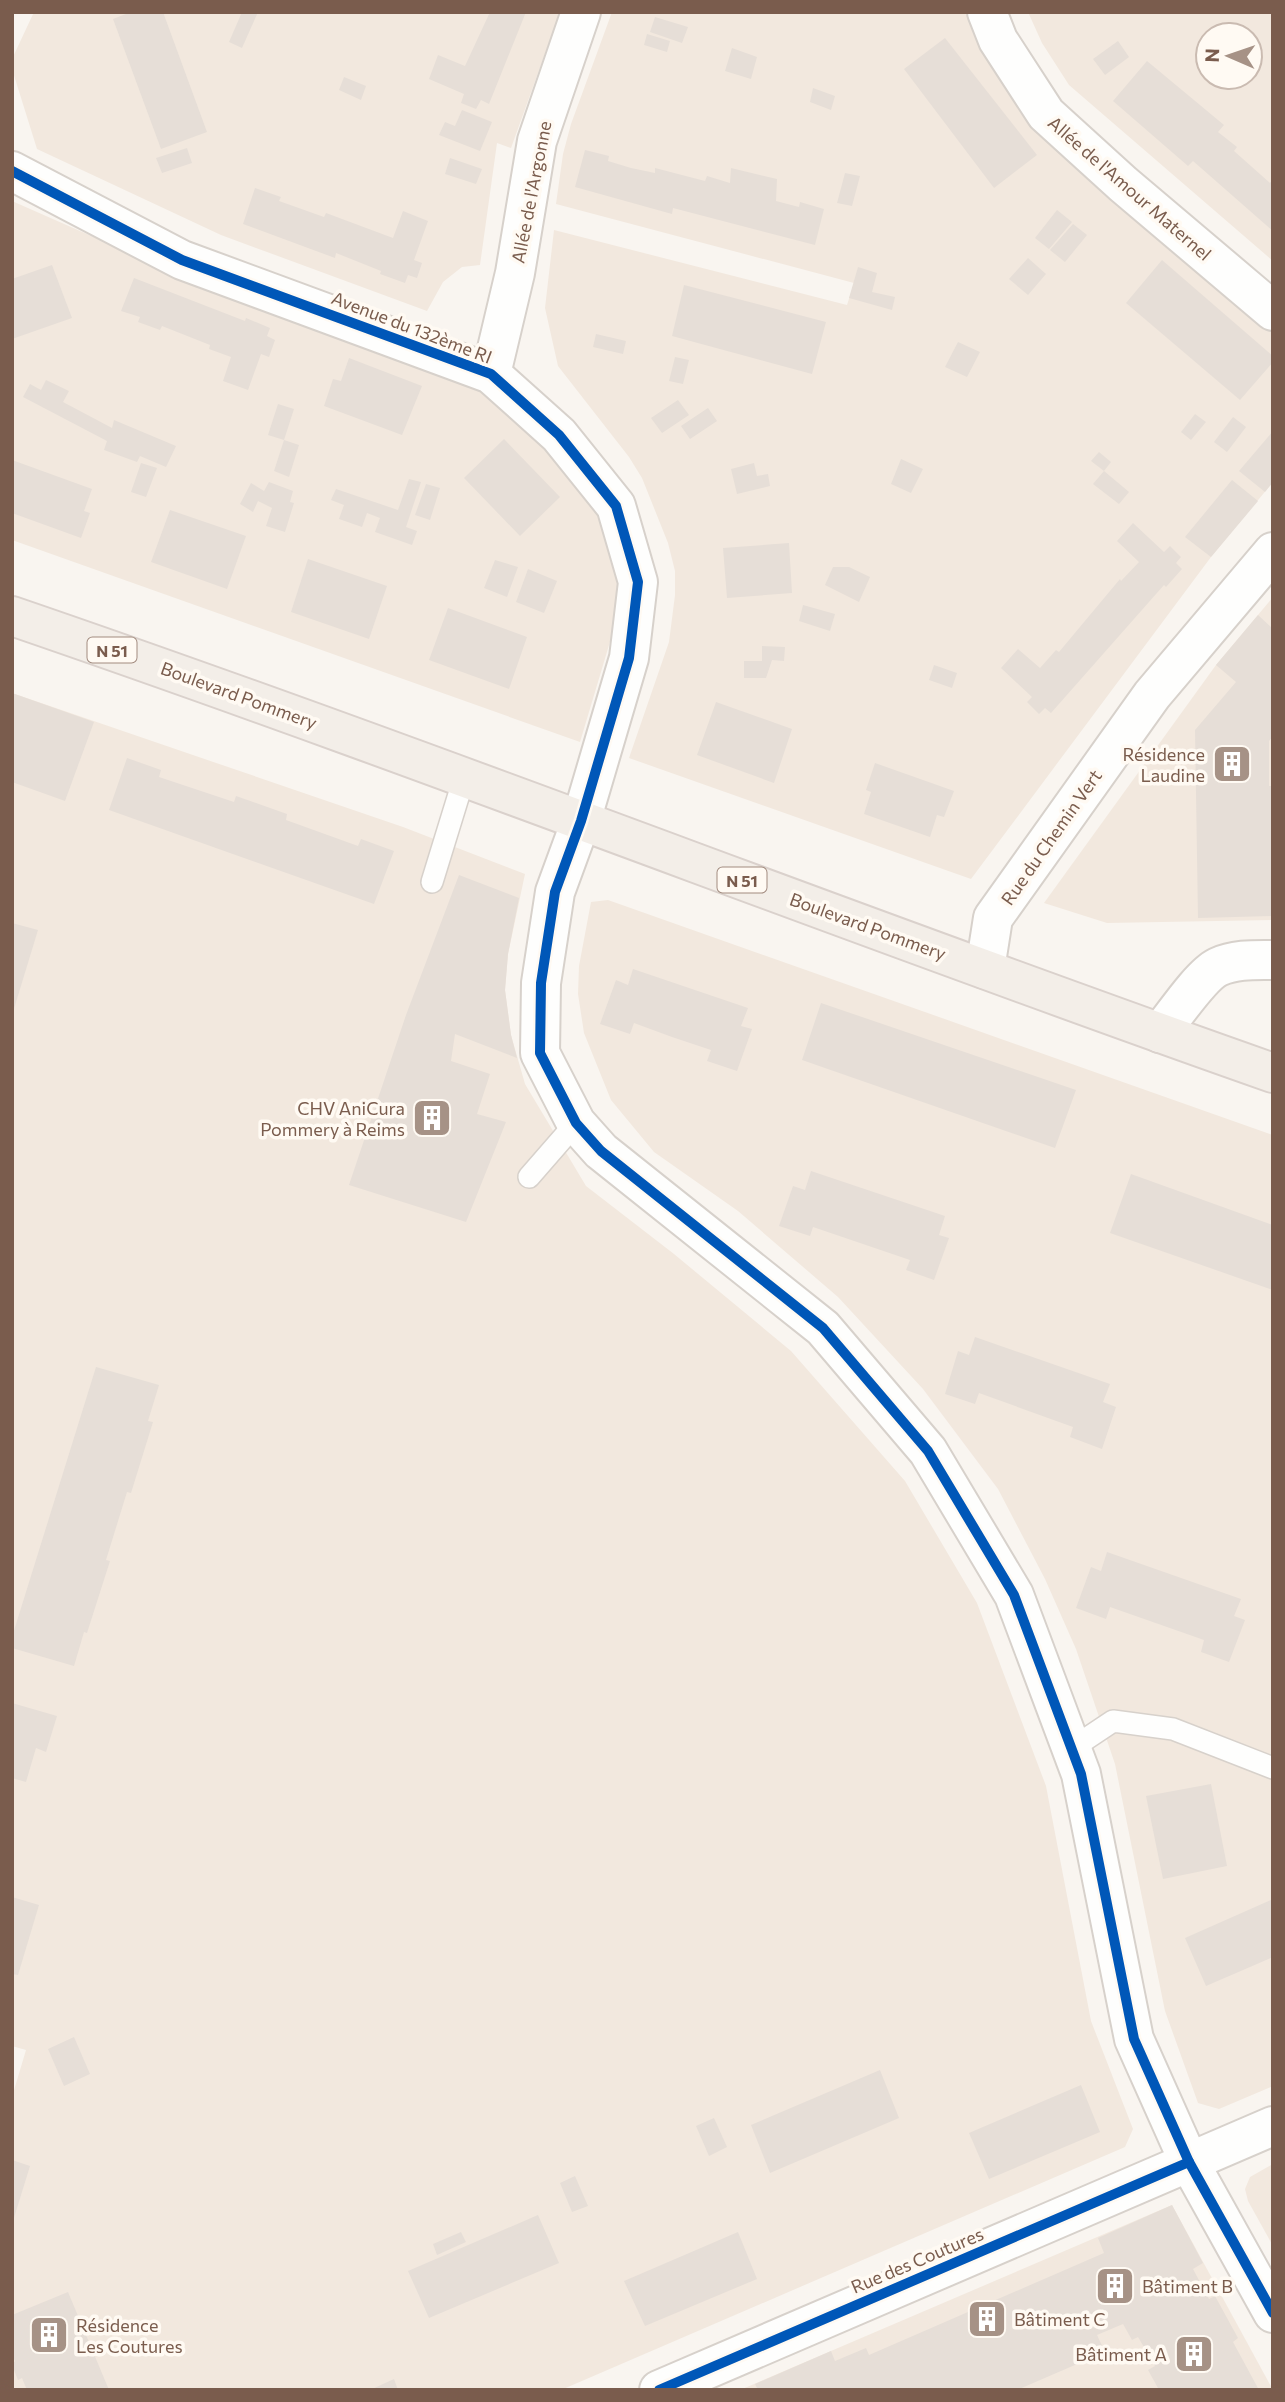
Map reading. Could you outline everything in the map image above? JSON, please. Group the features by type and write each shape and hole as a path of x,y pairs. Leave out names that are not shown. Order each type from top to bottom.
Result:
{"main road":[{"name":"Boulevard Pommery","path":"12,616 212,684 1273,1073"}],"street":[{"name":"Allée de l'Argonne","path":"491,374 515,273 537,141 581,12"},
{"name":"Allée de l'Amour Maternel","path":"987,12 998,40 1046,114 1123,184 1273,311"},
{"name":"Avenue du 132ème RI","path":"12,171 182,260 491,374 559,435 616,506 638,582 629,658 581,821 555,892 541,997 540,1052 576,1123 601,1151 823,1328 928,1451 1014,1595 1081,1774 1134,2039 1189,2162 1273,2313"},
{"name":"Rue du Chemin Vert","path":"985,969 993,918 1152,695 1273,552"},
{"path":"1160,1033 1198,986 1217,968 1244,960 1273,960"},
{"name":"Rue des Coutures","path":"659,2390 1273,2126"}],"lane":[{"path":"432,882 464,778"},
{"path":"529,1177 576,1123"},
{"path":"1071,1749 1114,1721 1173,1729 1273,1768"}],"shaded area":[{"path":"34,12 560,12 511,148 497,143 480,265 462,267 443,282 427,311 221,235 37,149 12,69 12,59"},
{"path":"612,12 969,12 1273,329 1273,482 1211,557 971,879 629,758 669,642 675,571 668,543 642,478 629,457 558,366 545,308 554,230 847,305 854,283 556,204 563,154 571,124"},
{"path":"1028,12 1273,12 1273,261 1069,85 1042,43"},
{"path":"12,201 250,306 476,387 530,424 607,523 618,563 621,599 580,742 12,540"},
{"path":"1273,597 1273,920 1107,923 1044,903 1216,665"},
{"path":"12,693 403,827 525,874 508,954 505,990 511,1035 525,1084 586,1186 674,1254 791,1351 905,1481 977,1603 1046,1786 1091,2021 1133,2129 1125,2147 561,2390 12,2390 12,2097 26,2050 12,2046"},
{"path":"608,900 1273,1135 1273,2086 1219,2109 1198,2103 1165,2011 1115,1764 1076,1649 1045,1579 998,1489 923,1389 838,1297 738,1211 654,1152 611,1100 584,1033 578,994 579,966 591,902"},
{"path":"1273,2164 1273,2246 1248,2201 1245,2189 1250,2177"},
{"path":"1172,2205 1273,2390 740,2390"}],"building":[{"path":"131,12 163,12 207,132 161,149 113,19"},
{"path":"242,12 258,12 242,48 229,42"},
{"path":"490,12 526,12 489,104 481,100 476,109 461,103 464,94 429,79 438,55 465,66"},
{"path":"655,17 688,27 682,43 650,32"},
{"path":"647,34 670,41 667,52 644,45"},
{"path":"945,38 1037,155 994,188 904,69"},
{"path":"1118,41 1129,57 1105,75 1093,59"},
{"path":"732,48 757,57 751,79 725,71"},
{"path":"1147,61 1224,125 1218,132 1237,147 1234,151 1270,183 1273,179 1273,231 1193,161 1188,166 1113,101"},
{"path":"344,77 366,86 361,100 339,90"},
{"path":"813,88 835,96 831,110 810,102"},
{"path":"462,110 492,122 480,151 439,135 445,122 455,126"},
{"path":"187,148 192,163 162,173 156,158"},
{"path":"585,150 609,156 608,161 631,168 655,173 655,168 705,181 707,176 730,183 731,168 777,179 776,201 799,207 800,202 824,209 815,245 673,208 672,214 575,187"},
{"path":"450,158 482,169 476,184 445,174"},
{"path":"845,173 860,176 852,206 837,203"},
{"path":"255,188 281,197 279,201 324,217 326,213 393,238 403,211 428,221 414,260 422,263 417,278 408,275 405,283 336,253 335,258 243,224"},
{"path":"1057,210 1072,222 1049,249 1035,238"},
{"path":"1073,224 1087,235 1065,262 1050,250"},
{"path":"1028,258 1046,274 1028,295 1009,279"},
{"path":"1162,260 1273,356 1273,362 1240,400 1126,303"},
{"path":"52,265 72,318 12,339 12,279"},
{"path":"858,267 877,273 872,292 895,297 892,310 849,298"},
{"path":"134,278 270,328 267,336 275,340 269,357 261,354 248,390 223,381 231,357 209,349 210,345 162,326 160,330 138,322 140,317 121,311"},
{"path":"684,285 826,322 812,374 672,336"},
{"path":"596,334 626,341 623,354 593,347"},
{"path":"958,342 980,352 967,377 945,367"},
{"path":"675,357 689,360 683,384 669,381"},
{"path":"349,358 422,386 402,435 324,406 333,379 341,381"},
{"path":"46,380 69,391 63,402 112,428 114,420 176,446 166,467 140,456 137,462 104,450 107,441 23,397 30,384 41,390"},
{"path":"678,400 689,415 662,433 651,418"},
{"path":"278,404 294,409 284,440 268,435"},
{"path":"708,408 717,421 690,439 681,426"},
{"path":"1195,414 1206,422 1191,440 1181,432"},
{"path":"1233,417 1246,427 1227,452 1214,442"},
{"path":"1273,431 1273,482 1265,492 1239,471"},
{"path":"504,439 560,497 520,536 464,478"},
{"path":"284,440 299,445 289,477 274,471"},
{"path":"1099,452 1111,462 1104,471 1091,461"},
{"path":"901,459 923,469 911,493 891,484"},
{"path":"12,460 92,489 84,511 90,513 81,538 12,513"},
{"path":"141,463 157,468 146,497 131,492"},
{"path":"754,463 757,476 768,474 770,486 737,494 731,469"},
{"path":"1104,471 1129,492 1119,504 1093,484"},
{"path":"409,479 421,482 406,527 417,531 412,545 375,532 380,518 367,513 362,527 339,519 344,505 331,500 336,489 398,510"},
{"path":"1232,480 1258,501 1211,557 1185,537"},
{"path":"269,482 293,491 290,502 294,503 285,532 266,526 272,508 258,501 253,512 240,504 251,483 264,491"},
{"path":"426,484 440,488 430,520 415,515"},
{"path":"170,510 246,536 227,589 151,562"},
{"path":"1133,523 1164,552 1170,546 1181,557 1176,563 1182,569 1166,587 1164,585 1051,713 1045,708 1039,714 1027,702 1032,697 1001,668 1018,649 1040,668 1056,650 1059,652 1120,579 1121,581 1139,562 1117,541"},
{"path":"789,543 792,593 727,598 723,548"},
{"path":"308,559 387,586 369,639 291,612"},
{"path":"495,560 518,567 507,597 484,588"},
{"path":"833,567 849,567 870,577 859,602 825,585"},
{"path":"528,569 557,581 544,613 516,602"},
{"path":"803,605 835,614 830,631 799,621"},
{"path":"448,608 527,637 509,689 429,660"},
{"name":"Résidence Laudine","path":"1258,615 1273,629 1273,736 1269,741 1269,786 1273,786 1273,916 1198,918 1195,730 1236,682 1216,665"},
{"path":"762,646 785,647 784,661 772,660 766,678 744,678 744,661 762,661"},
{"path":"934,665 957,673 952,688 929,680"},
{"path":"12,693 94,722 65,801 12,782"},
{"path":"716,702 792,729 774,783 697,755"},
{"path":"127,758 161,770 159,777 234,802 236,796 287,814 286,820 358,846 361,839 394,851 374,904 109,810"},
{"path":"875,763 954,791 944,817 937,815 930,837 864,814 871,792 866,790"},
{"name":"CHV AniCura Pommery à Reims","path":"459,875 519,898 508,954 505,990 517,1058 455,1034 451,1061 490,1074 477,1114 506,1122 466,1222 349,1185 406,1015"},
{"path":"12,923 38,930 13,1012 12,1012"},
{"path":"633,969 748,1008 741,1026 752,1029 737,1071 707,1061 711,1050 634,1023 630,1034 600,1024 616,980 628,985"},
{"path":"821,1003 1076,1090 1055,1148 802,1060"},
{"path":"811,1171 945,1216 939,1235 949,1238 934,1280 906,1270 910,1260 813,1227 810,1236 779,1226 793,1186 805,1190"},
{"path":"1131,1174 1273,1225 1273,1290 1110,1233"},
{"path":"975,1337 1110,1384 1103,1402 1116,1407 1102,1449 1070,1437 1073,1427 979,1393 975,1404 945,1394 958,1351 969,1355"},
{"path":"96,1367 159,1385 148,1421 153,1422 131,1493 127,1492 106,1560 110,1561 74,1666 12,1648 12,1637"},
{"path":"1107,1552 1241,1599 1234,1616 1245,1620 1229,1662 1201,1652 1204,1640 1110,1607 1106,1619 1076,1608 1091,1567 1101,1571"},
{"path":"12,1703 57,1716 46,1752 36,1748 26,1782 12,1778"},
{"path":"1211,1784 1227,1866 1163,1879 1146,1796"},
{"path":"12,1897 39,1905 18,1975 12,1974"},
{"path":"1273,1899 1273,1957 1206,1986 1185,1938"},
{"path":"74,2037 90,2074 64,2086 48,2049"},
{"path":"880,2070 899,2118 770,2173 751,2125"},
{"path":"1081,2085 1100,2132 989,2179 969,2133"},
{"path":"714,2118 727,2147 709,2156 696,2126"},
{"path":"12,2160 30,2166 13,2221 12,2221"},
{"path":"575,2176 588,2206 572,2212 560,2183"},
{"path":"1172,2205 1203,2263 1193,2269 1209,2299 1215,2296 1238,2338 1233,2342 1259,2390 1155,2390 1158,2388 1148,2370 1155,2366 1138,2337 1132,2340 1123,2324 1097,2335 1105,2352 1017,2390 758,2390 755,2384 831,2351 835,2361 866,2348 869,2355 1104,2253 1098,2238"},
{"path":"538,2215 559,2263 429,2318 408,2271"},
{"path":"461,2232 466,2242 437,2255 433,2244"},
{"path":"738,2232 757,2279 645,2326 624,2281"},
{"name":"Résidence Les Coutures","path":"68,2292 109,2390 27,2390 22,2378 18,2380 12,2365 15,2361 12,2355 12,2315"},
{"path":"394,2379 398,2390 370,2390"}],"cycle path":[{"path":"12,171 182,260 491,374 559,435 616,506 638,582 629,658 581,821 555,892 541,983 540,1053 576,1123 601,1151 823,1328 928,1451 1014,1595 1081,1774 1134,2039 1189,2162 1273,2313"},
{"path":"659,2390 1189,2162"}],"place":[{"name":"Résidence Laudine","path":"1232,764"},
{"name":"CHV AniCura Pommery à Reims","path":"432,1118"},
{"name":"Bâtiment B","path":"1115,2286"},
{"name":"Bâtiment C","path":"987,2319"},
{"name":"Résidence Les Coutures","path":"49,2335"},
{"name":"Bâtiment A","path":"1194,2354"}]}
